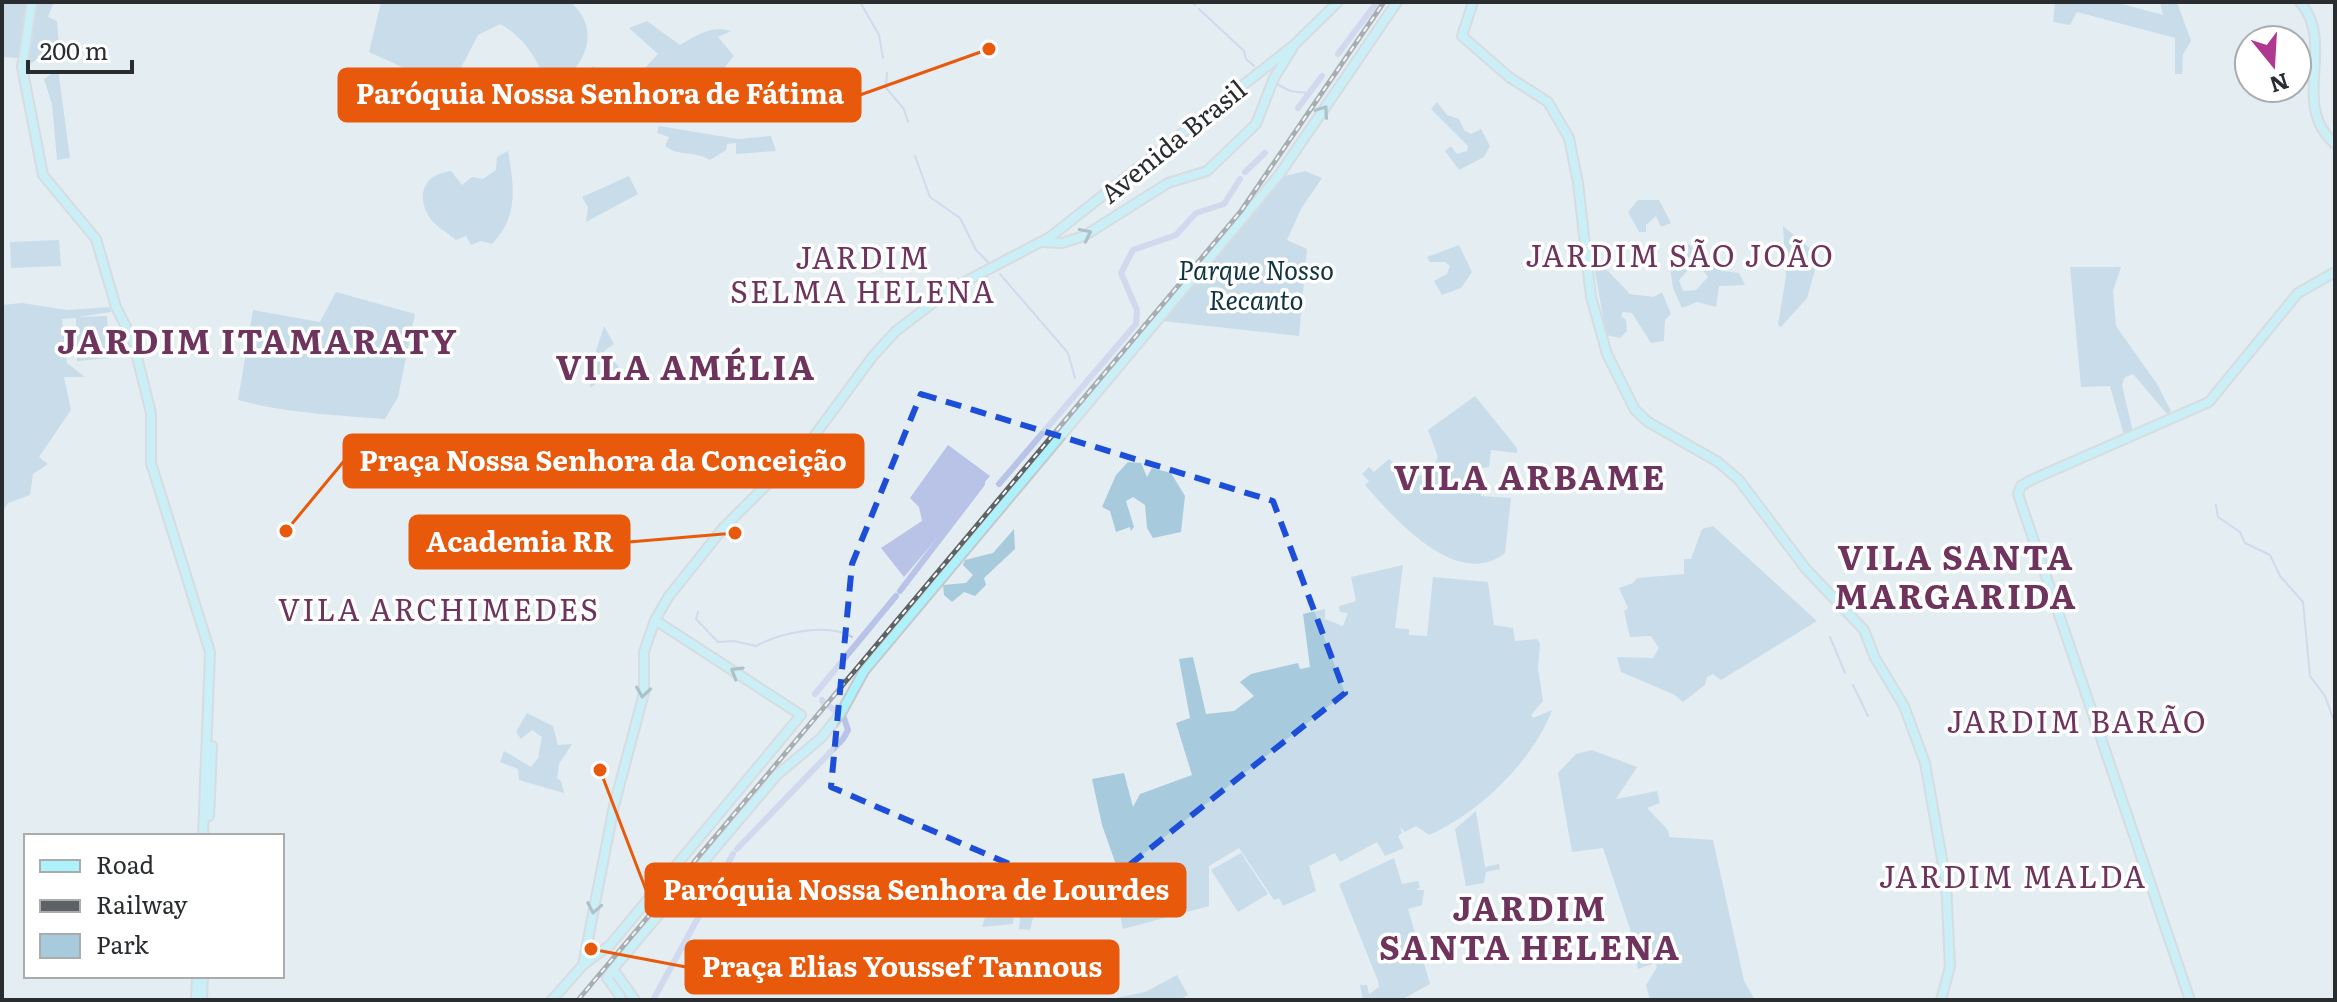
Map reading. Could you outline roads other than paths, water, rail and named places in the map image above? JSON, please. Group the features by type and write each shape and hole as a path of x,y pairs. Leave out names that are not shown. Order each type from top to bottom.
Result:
{"main road":[{"path":"32,2 22,67 43,175 96,239 116,307 142,361 152,420 151,463 210,652 206,834"},
{"name":"Avenida Brasil","path":"655,620 724,527 809,443 886,340 944,293 1052,239 1280,60 1338,2"},
{"path":"635,1000 622,996 607,978 613,969 777,775 821,738 840,715 855,684 1279,175 1397,2"},
{"path":"1473,2 1462,36 1509,77 1548,102 1569,138 1578,183 1585,266 1591,297 1607,354 1641,418 1718,462 1739,480 1806,569 1859,623 1875,658 1904,706 1932,792 1946,882 1950,967 1941,1000"},
{"path":"2300,2 2312,11 2324,28"},
{"path":"1052,239 1077,239 1168,183 1207,171 1231,151 1258,120 1280,60"},
{"path":"2324,85 2318,120 2335,144"},
{"path":"2190,1000 2018,494 2025,483 2209,402 2298,293 2335,272"},
{"path":"552,1000 583,965 610,945 801,715 655,620 643,664 644,693 614,806 583,965"},
{"path":"755,753 760,764"},
{"path":"613,969 622,996"},
{"path":"199,1000 200,978"}],"waterway":[{"path":"860,2 879,35 883,58"},
{"path":"1192,2 1195,5"},
{"path":"1338,54 1377,2"},
{"path":"1199,9 1244,51 1246,59 1254,66"},
{"path":"887,73 886,88 904,109 908,122"},
{"path":"1298,108 1322,76"},
{"path":"1277,84 1290,91 1308,93"},
{"path":"1245,172 1265,153"},
{"path":"915,156 930,197 960,218 976,250 989,263"},
{"path":"999,484 1136,324 1137,310 1121,273 1133,250 1176,235 1196,213 1224,204 1240,179"},
{"path":"1000,274 1068,353 1075,378"},
{"path":"900,591 982,484"},
{"path":"2216,505 2218,517 2240,532 2245,543 2270,555 2280,576 2303,602 2310,676 2325,696 2335,724"},
{"path":"815,694 896,596"},
{"path":"698,612 696,619 718,642 734,641 756,646 790,633 817,630 830,630 852,637"},
{"path":"1830,637 1845,673"},
{"path":"1853,685 1868,716"},
{"path":"829,706 836,712"},
{"path":"737,849 843,739 848,730 844,718"},
{"path":"653,1000 733,854"}],"railway":[{"path":"578,1000 1241,211 1384,2"}],"place":[{"name":"Paróquia Nossa Senhora de Fátima","path":"989,49"},
{"name":"Praça Nossa Senhora da Conceição","path":"286,531"},
{"name":"Academia RR","path":"735,533"},
{"name":"Paróquia Nossa Senhora de Lourdes","path":"600,770"},
{"name":"Praça Elias Youssef Tannous","path":"591,949"}],"district":[{"name":"JARDIM SÃO JOÃO","path":"1680,254"},
{"name":"JARDIM SELMA HELENA","path":"863,273"},
{"name":"JARDIM ITAMARATY","path":"258,339"},
{"name":"VILA AMÉLIA","path":"686,365"},
{"name":"VILA ARBAME","path":"1530,475"},
{"name":"VILA SANTA MARGARIDA","path":"1956,574"},
{"name":"VILA ARCHIMEDES","path":"439,608"},
{"name":"JARDIM BARÃO","path":"2077,720"},
{"name":"JARDIM MALDA","path":"2013,875"},
{"name":"JARDIM SANTA HELENA","path":"1530,926"}],"park label":[{"name":"Parque Nosso Recanto","path":"1256,283"}]}
